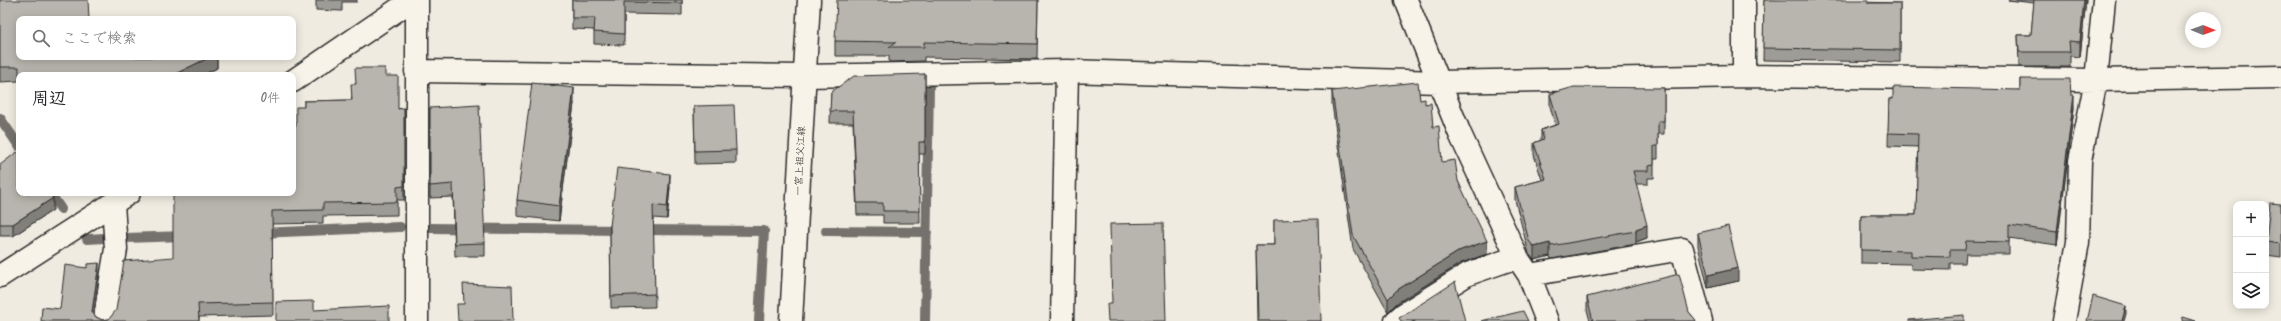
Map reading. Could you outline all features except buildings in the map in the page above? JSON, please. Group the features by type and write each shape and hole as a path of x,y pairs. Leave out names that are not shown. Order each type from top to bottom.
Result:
{"street":[{"path":"296,79 412,0"},
{"path":"417,0 417,321"},
{"name":"一宮上祖父江線","path":"791,321 809,0"},
{"path":"1406,0 1439,82 1517,257 1529,275 1547,321"},
{"path":"1744,0 1744,76"},
{"path":"2064,321 2078,242 2080,161 2096,80 2104,0"},
{"path":"416,71 805,76 1067,71 1439,82 1744,76 2096,80 2281,77"},
{"path":"1062,321 1067,71"},
{"path":"0,276 121,199"},
{"path":"104,321 116,249 121,199"},
{"path":"1529,275 1682,249 1701,321"},
{"path":"1396,321 1404,314 1468,274 1517,257"}],"waterway":[{"path":"925,321 929,86"},
{"path":"0,118 16,142"},
{"path":"52,196 61,209"},
{"path":"259,233 400,227"},
{"path":"430,228 622,230"},
{"path":"640,230 764,231 759,321"},
{"path":"826,231 927,232"},
{"path":"125,238 185,236"},
{"path":"87,239 105,238"}]}
